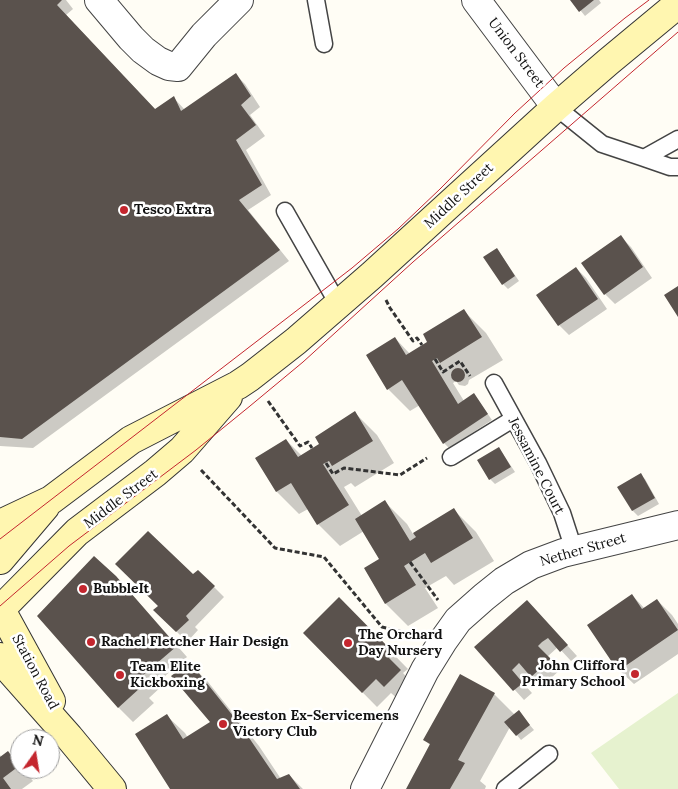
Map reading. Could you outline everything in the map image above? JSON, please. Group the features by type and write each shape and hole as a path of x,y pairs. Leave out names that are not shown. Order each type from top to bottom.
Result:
{"main road":[{"name":"Middle Street","path":"0,524 51,500 131,440 244,381 296,341 372,275 556,107 678,4"},
{"name":"Middle Street","path":"0,609 77,532 155,473 182,450 244,381"},
{"name":"Middle Street","path":"0,560 51,500"},
{"name":"Station Road","path":"0,609 34,668 69,737"},
{"name":"Station Road","path":"0,657 112,789"}],"street":[{"path":"99,0 143,50 158,61 169,66 178,67 204,35 238,0"},
{"name":"Union Street","path":"476,0 556,107"},
{"name":"Nether Street","path":"365,789 425,670 450,630 484,597 504,581 531,564 574,550 678,525"}],"lane":[{"path":"316,0 324,44"},
{"path":"556,107 602,144 670,167 678,167"},
{"path":"644,158 678,139"},
{"path":"285,210 338,304"},
{"name":"Jessamine Court","path":"494,383 538,463 562,513 574,550"},
{"path":"451,457 513,419"},
{"path":"505,789 549,754"}],"path":[{"path":"372,275 390,308 413,341 417,338 422,345"},
{"path":"435,359 443,372 460,361 481,392 494,383"},
{"path":"244,381 300,446 308,442 312,448"},
{"path":"326,463 333,474 344,468 400,475 445,447 451,457"},
{"path":"182,450 275,548 324,557 382,627 450,630 436,599 410,562"}],"green space":[{"path":"678,693 678,789 619,789 591,753"}],"building":[{"name":"Tesco Extra","path":"0,0 62,0 57,5 155,109 174,96 181,111 236,73 251,96 241,105 256,125 236,140 262,185 239,200 280,250 22,439 0,437"},
{"path":"570,0 594,0 579,12"},
{"path":"621,235 643,267 604,295 581,263"},
{"path":"497,248 515,276 502,285 483,257"},
{"path":"576,267 598,299 558,326 536,295"},
{"path":"678,286 678,317 664,295"},
{"path":"464,309 482,337 440,363 437,358 432,361 458,404 474,393 488,414 443,444 402,380 387,390 366,355 395,337 406,355 427,342 423,334"},
{"path":"458,368 463,370 465,375 463,380 458,382 453,380 451,375 453,370"},
{"path":"355,411 373,441 332,466 329,461 323,464 349,505 317,525 291,483 276,492 255,458 286,439 298,457 319,444 315,437"},
{"path":"499,447 511,467 489,480 477,460"},
{"path":"641,473 655,498 632,511 617,487"},
{"path":"385,500 410,541 416,537 413,533 454,508 473,538 431,563 425,553 404,566 416,585 385,604 364,568 379,559 355,519"},
{"path":"148,531 193,574 198,570 215,586 186,616 189,620 176,632 153,610 158,606 115,564"},
{"path":"94,556 116,576 177,646 135,682 140,688 118,708 37,616"},
{"path":"632,594 642,609 657,599 678,630 618,671 587,625"},
{"name":"The Orchard Day Nursery","path":"339,597 394,653 389,658 401,670 384,687 376,679 362,693 303,633"},
{"path":"527,600 568,645 560,652 548,638 542,642 538,646 551,659 531,677 519,663 512,670 523,683 513,691 474,647"},
{"name":"Beeston Ex-Servicemens Victory Club","path":"190,662 241,726 277,779 289,774 300,789 170,789 135,734 167,714 183,739 210,722 171,676"},
{"path":"460,674 495,693 458,760 465,763 450,789 406,789 430,744 423,740"},
{"path":"519,710 530,725 516,736 504,722"},
{"path":"8,751 10,754 10,773 3,778 11,789 0,789 0,757"}],"tram line":[{"path":"0,539 352,268 398,229 515,113 564,68 649,0"},
{"path":"0,606 69,546 196,450 303,362 413,262 678,32"}],"place":[{"name":"Tesco Extra","path":"124,210"},
{"name":"BubbleIt","path":"83,589"},
{"name":"Rachel Fletcher Hair Design","path":"91,642"},
{"name":"The Orchard Day Nursery","path":"348,643"},
{"name":"John Clifford Primary School","path":"635,674"},
{"name":"Team Elite Kickboxing","path":"120,675"},
{"name":"Beeston Ex-Servicemens Victory Club","path":"223,724"}]}
